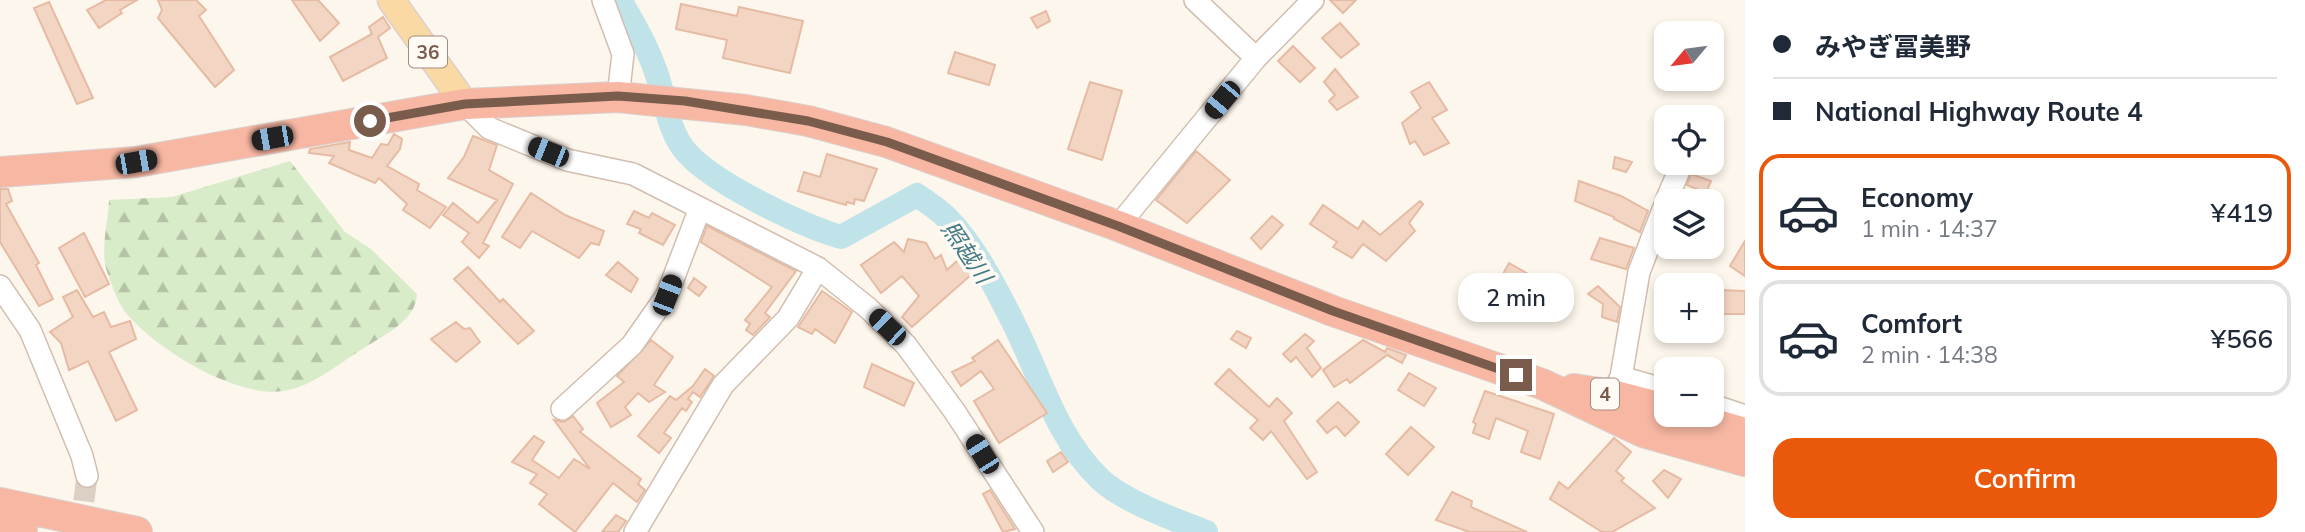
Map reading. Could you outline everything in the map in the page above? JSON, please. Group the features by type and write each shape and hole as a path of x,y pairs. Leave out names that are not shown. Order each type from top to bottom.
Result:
{"highway":[{"name":"4","path":"0,172 136,162 465,104 623,97 685,101 808,121 887,142 1118,226 1333,311 1542,384 1612,395 1654,406"},
{"name":"4","path":"1612,395 1643,432 1726,423 1745,461"},
{"path":"0,503 137,532"},
{"path":"0,527 22,532"}],"main road":[{"name":"36","path":"391,0 465,104"}],"street":[{"path":"603,0 623,54 623,97"},
{"path":"1195,0 1256,58"},
{"path":"1118,226 1256,58 1313,0"},
{"path":"465,104 489,128 567,160 634,174 818,268 868,308 906,345 955,412 1033,532"},
{"path":"562,409 632,345 667,295 700,208"},
{"path":"1654,233 1639,272 1612,395 1654,391"},
{"path":"635,532 723,385 788,318 818,268"},
{"path":"0,286 30,330 82,456 87,476"}],"green space":[{"path":"290,161 345,232 371,249 417,294 406,319 327,373 294,389 264,391 242,387 198,368 156,341 126,313 105,264 109,200 172,197"}],"building":[{"path":"106,0 137,0 99,28 87,10"},
{"path":"158,0 196,0 206,10 199,16 234,70 215,87 158,18 162,10"},
{"path":"292,0 318,0 339,23 320,41"},
{"path":"1330,0 1356,0 1343,13"},
{"path":"49,2 93,98 77,104 34,8"},
{"path":"681,4 737,16 739,7 803,21 790,73 723,58 727,40 676,29"},
{"path":"1046,11 1050,21 1037,28 1031,18"},
{"path":"383,17 390,28 378,37 387,58 343,81 330,57 372,34 369,27"},
{"path":"1340,23 1359,44 1341,58 1322,38"},
{"path":"1293,46 1315,68 1300,82 1278,61"},
{"path":"955,52 995,65 989,85 948,73"},
{"path":"1335,69 1358,97 1337,110 1329,101 1335,95 1324,82"},
{"path":"1090,82 1122,91 1102,160 1068,149"},
{"path":"1429,82 1447,110 1432,118 1449,143 1424,155 1415,141 1410,144 1402,123 1421,108 1411,92"},
{"path":"394,134 402,139 400,149 387,166 419,184 417,190 446,207 430,228 403,210 407,204 379,178 375,183 329,163 334,156 309,153 310,149 350,142 349,150 372,158 381,144 388,145"},
{"path":"473,136 497,145 489,170 513,184 483,243 489,246 479,258 462,242 469,233 443,215 453,203 478,223 497,200 448,178 464,157"},
{"path":"1196,151 1230,180 1187,223 1156,200"},
{"path":"827,154 877,169 864,201 855,199 854,204 847,202 846,205 798,191 804,172 820,177"},
{"path":"1615,157 1632,162 1626,172 1613,168"},
{"path":"1691,175 1711,181 1708,189 1696,189 1687,185"},
{"path":"1579,181 1621,196 1648,211 1640,232 1614,217 1575,201"},
{"path":"0,189 8,189 12,201 6,204 39,263 36,265 53,299 39,306 0,242"},
{"path":"531,193 565,215 604,231 599,245 591,243 579,258 532,231 520,248 502,237"},
{"path":"1420,201 1423,204 1409,223 1415,231 1386,261 1363,244 1352,258 1333,247 1337,242 1310,224 1323,205 1358,229 1363,221 1380,235"},
{"path":"634,211 649,218 652,213 675,225 663,245 639,233 641,229 627,224"},
{"path":"1272,216 1283,225 1261,249 1251,238"},
{"path":"707,226 796,271 765,313 770,317 753,335 746,330 750,324 745,320 772,287 701,242"},
{"path":"84,233 109,284 85,297 59,248"},
{"path":"1600,238 1634,248 1626,269 1591,259"},
{"path":"908,239 926,243 935,259 941,255 947,270 958,260 972,274 912,327 902,317 919,296 902,276 881,293 861,265 894,242 904,252"},
{"path":"1745,241 1745,276 1730,266"},
{"path":"618,262 638,279 631,292 606,275"},
{"path":"1509,263 1544,283 1536,293 1531,291 1527,299 1498,283"},
{"path":"468,267 500,302 503,299 534,331 518,344 454,279"},
{"path":"694,278 706,287 699,296 688,288"},
{"path":"1598,286 1620,307 1617,322 1602,317 1603,304 1588,294"},
{"path":"77,290 93,317 104,312 111,327 130,321 136,339 109,352 137,410 116,421 88,361 69,370 61,343 50,332 73,317 63,297"},
{"path":"1724,290 1745,291 1745,314 1724,314"},
{"path":"822,291 852,312 835,343 815,329 812,334 798,327"},
{"path":"456,322 464,329 470,328 480,342 456,362 431,339"},
{"path":"1237,331 1251,338 1246,348 1231,339"},
{"path":"1305,334 1314,341 1307,348 1321,368 1312,377 1296,357 1291,362 1283,354"},
{"path":"651,340 673,357 654,385 665,392 649,402 638,393 625,407 631,415 611,427 597,403 624,382 617,376"},
{"path":"998,340 1047,413 999,443 974,401 994,389 981,371 961,386 952,372 975,361 972,358"},
{"path":"1363,340 1385,352 1387,348 1406,355 1402,363 1387,355 1350,383 1347,379 1334,387 1323,370"},
{"path":"872,364 914,383 904,406 864,387"},
{"path":"705,369 714,376 700,397 693,392 688,399 692,402 686,411 682,408 664,433 671,438 659,453 638,436 670,396 676,400 693,386"},
{"path":"1229,369 1269,407 1277,398 1292,413 1284,421 1317,472 1307,479 1271,431 1263,440 1250,428 1258,420 1215,384"},
{"path":"1409,373 1436,388 1424,406 1398,390"},
{"path":"1485,391 1554,414 1540,459 1521,452 1528,431 1496,418 1489,439 1473,433 1476,424 1473,422"},
{"path":"1338,402 1359,422 1345,436 1336,426 1327,433 1317,421"},
{"path":"573,416 583,429 580,432 641,479 638,484 645,490 637,502 613,483 575,532 539,504 547,494 530,483 537,474 512,462 534,436 544,442 532,460 559,478 574,459 590,469 554,420 564,422"},
{"path":"1411,427 1434,447 1408,475 1386,454"},
{"path":"1614,438 1631,452 1616,471 1624,478 1621,481 1655,508 1612,532 1602,532 1550,499 1559,482 1568,489"},
{"path":"1061,452 1068,462 1053,472 1047,461"},
{"path":"1664,470 1681,479 1668,498 1653,481"},
{"path":"990,490 1015,529 1003,532 983,494"},
{"path":"1452,492 1472,501 1471,507 1527,532 1469,532 1436,520"},
{"path":"616,515 626,521 618,532 602,532"}],"waterway":[{"name":"照越川","path":"620,0 652,62 673,130 683,148 695,161 756,200 803,223 841,237 917,195 944,215 984,267 1023,342 1060,426 1085,463 1101,480 1123,496 1206,532"}],"tunnel":[{"path":"80,532 87,476"}],"route":[{"path":"370,121 465,104 618,96 685,101 808,121 887,142 1118,226 1333,311 1516,375"}]}
